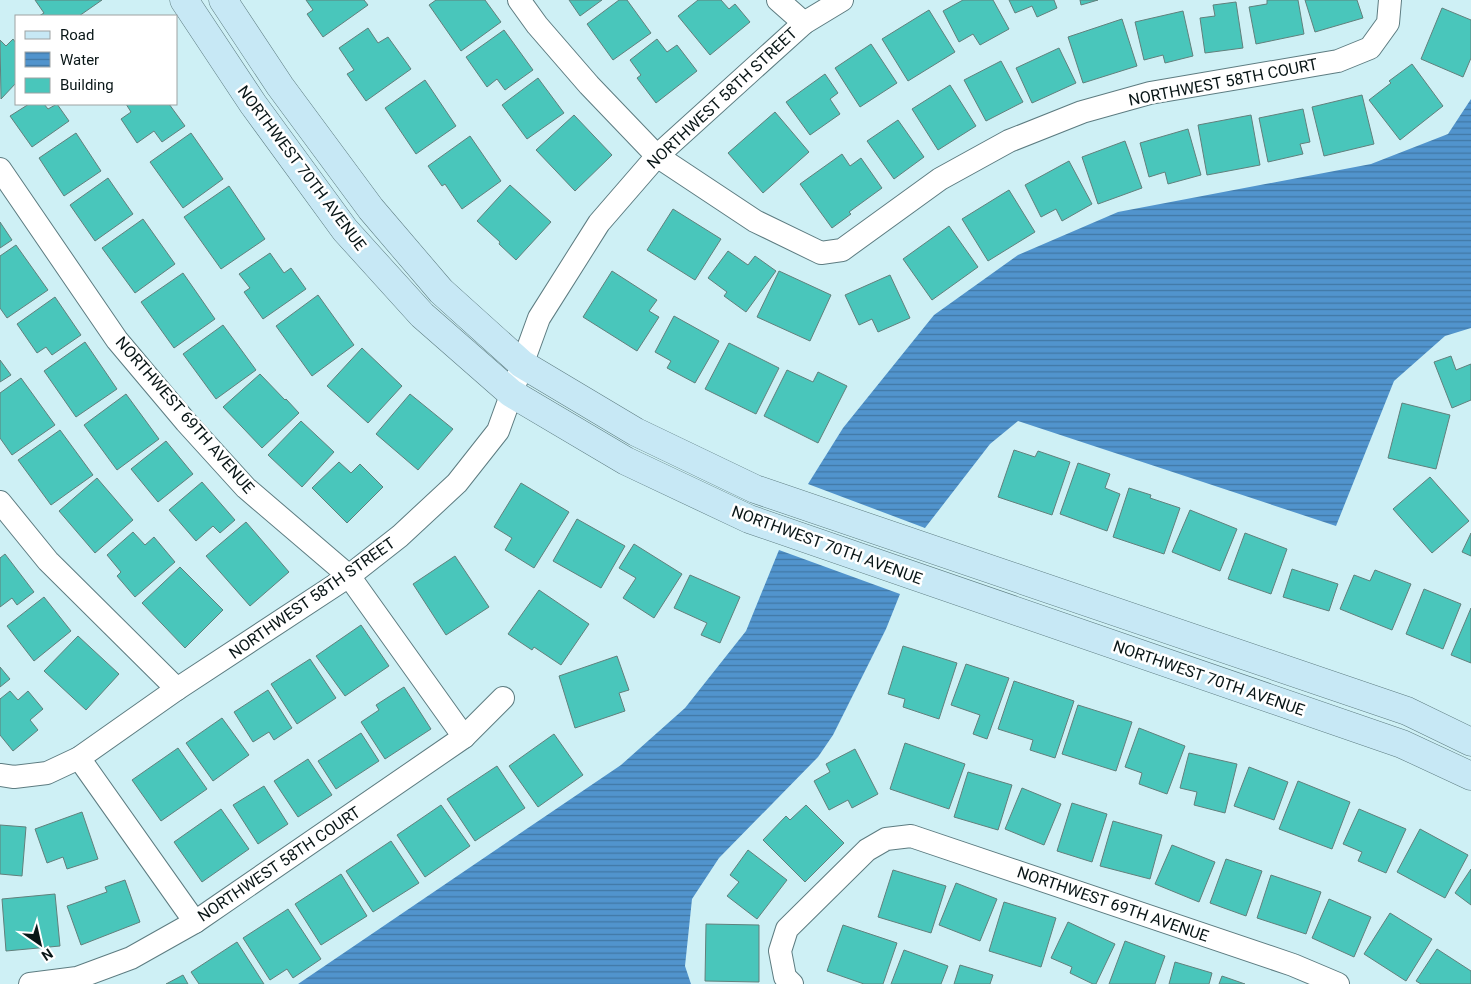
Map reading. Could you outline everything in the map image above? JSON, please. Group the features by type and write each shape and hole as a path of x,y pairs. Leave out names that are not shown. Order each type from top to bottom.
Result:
{"street":[{"name":"NORTHWEST 70TH AVENUE","path":"184,0 253,104 344,230 422,315 511,393 626,461 749,519 1402,744 1471,776"},
{"name":"NORTHWEST 70TH AVENUE","path":"223,0 280,86 370,209 441,291 522,364 636,432 755,489 1407,711 1471,742"},
{"path":"519,0 537,26 589,85 657,156"},
{"path":"778,0 804,23"},
{"name":"NORTHWEST 58TH STREET","path":"0,775 14,777 47,773 79,758 177,689 348,576 400,536 457,483 498,430 539,318 599,223 657,156 804,23 842,0"},
{"name":"NORTHWEST 58TH COURT","path":"657,156 755,221 821,253 842,250 940,179 1009,141 1082,112 1150,93 1338,61 1370,48 1388,23 1390,0"},
{"name":"NORTHWEST 69TH AVENUE","path":"0,169 118,340 186,422 246,488 348,576 464,738"},
{"path":"0,502 48,561 177,689"},
{"name":"NORTHWEST 58TH COURT","path":"30,984 78,978 131,958 194,922 464,738 503,698"},
{"path":"79,758 194,922"},
{"name":"NORTHWEST 69TH AVENUE","path":"789,980 780,951 787,928 867,850 886,839 911,836 1293,965 1338,984"}],"water":[{"path":"1471,99 1471,328 1445,336 1394,381 1336,526 1018,421 990,444 925,528 808,484 843,428 934,315 1018,255 1118,212 1371,164 1448,134"},
{"path":"779,550 900,594 886,629 833,735 818,757 719,858 692,899 685,966 691,984 298,984 621,765 685,708 746,631"}],"building":[{"path":"35,0 102,0 80,15 41,15 44,13"},
{"path":"306,0 364,0 368,5 323,37 307,14 313,10"},
{"path":"436,0 485,0 501,22 461,51 429,5"},
{"path":"569,0 602,0 580,16"},
{"path":"619,0 627,0 651,33 613,60 587,24"},
{"path":"698,0 721,0 729,9 735,4 750,22 710,55 678,16"},
{"path":"963,0 993,0 1009,29 980,45 973,34 959,42 943,11"},
{"path":"1009,0 1054,0 1057,8 1037,17 1032,6 1015,13"},
{"path":"1080,0 1098,0 1081,5"},
{"path":"1267,0 1298,0 1304,34 1256,44 1249,7 1267,4"},
{"path":"1305,0 1357,0 1363,18 1315,32"},
{"path":"1236,2 1243,48 1205,53 1200,18 1215,16 1213,5"},
{"path":"1442,8 1471,20 1471,58 1463,77 1421,59"},
{"path":"929,10 955,52 908,81 882,39"},
{"path":"1183,11 1193,56 1165,63 1163,55 1144,60 1135,22"},
{"path":"1122,19 1137,66 1083,83 1068,37"},
{"path":"368,28 378,43 388,37 411,69 366,101 347,74 354,70 339,48"},
{"path":"504,30 533,70 505,90 497,79 487,87 466,57"},
{"path":"13,39 15,42 15,84 1,99 0,40 6,46"},
{"path":"657,39 667,52 677,45 697,71 656,103 637,78 641,75 630,60"},
{"path":"871,44 897,83 860,107 835,68"},
{"path":"1059,48 1076,83 1032,103 1016,68"},
{"path":"1001,61 1023,102 986,121 964,80"},
{"path":"1412,64 1443,106 1400,140 1369,100 1391,83 1389,81"},
{"path":"825,74 838,93 830,99 840,114 810,135 786,102"},
{"path":"538,78 564,113 527,139 502,105"},
{"path":"425,80 456,126 416,154 385,108"},
{"path":"950,85 976,126 938,150 912,109"},
{"path":"1362,95 1374,144 1324,156 1312,107"},
{"path":"27,105 45,105 48,109 58,105 69,121 32,147 10,116"},
{"path":"127,105 170,105 185,126 162,142 154,131 137,143 121,119 131,112"},
{"path":"1303,109 1310,142 1300,144 1303,154 1268,162 1259,118"},
{"path":"775,112 809,152 763,193 728,153"},
{"path":"574,115 612,155 575,191 536,150"},
{"path":"1251,115 1260,165 1207,175 1198,125"},
{"path":"898,120 924,157 894,179 867,141"},
{"path":"1188,129 1201,175 1168,184 1165,172 1149,177 1140,143"},
{"path":"76,133 101,171 64,196 39,158"},
{"path":"191,133 223,179 183,208 150,162"},
{"path":"470,136 501,181 462,209 445,184 442,186 428,166"},
{"path":"1125,141 1142,188 1098,204 1082,157"},
{"path":"842,154 850,166 861,158 882,188 849,212 851,214 832,228 800,184"},
{"path":"1069,161 1092,204 1062,221 1056,209 1041,217 1025,185"},
{"path":"108,178 133,214 95,241 70,205"},
{"path":"510,185 551,222 516,260 477,221"},
{"path":"229,186 265,239 221,269 184,217"},
{"path":"1009,190 1035,232 988,261 962,219"},
{"path":"673,209 721,239 695,280 647,250"},
{"path":"143,219 175,264 135,293 102,248"},
{"path":"0,222 12,240 0,248"},
{"path":"949,226 978,267 932,300 903,259"},
{"path":"16,245 48,290 7,318 0,308 0,256"},
{"path":"728,251 748,265 755,256 776,271 746,312 724,296 727,292 708,278"},
{"path":"270,253 284,273 291,268 306,289 263,319 244,292 250,288 239,274"},
{"path":"612,271 657,300 649,311 659,317 637,351 583,317"},
{"path":"779,271 831,295 810,341 757,317"},
{"path":"183,273 215,319 174,348 141,302"},
{"path":"890,275 910,318 878,332 872,319 859,325 845,295"},
{"path":"318,295 354,345 312,376 276,326"},
{"path":"55,297 81,335 52,355 46,347 37,353 17,324"},
{"path":"674,316 719,341 695,383 667,368 671,361 655,352"},
{"path":"223,325 256,370 216,399 183,354"},
{"path":"85,342 117,389 76,417 44,371"},
{"path":"729,343 779,368 756,414 705,389"},
{"path":"362,348 402,386 368,423 327,386"},
{"path":"1451,356 1456,370 1471,364 1471,400 1452,408 1434,362"},
{"path":"0,360 11,375 0,382"},
{"path":"787,370 813,382 818,372 847,386 818,443 764,416"},
{"path":"260,374 299,413 262,448 223,407"},
{"path":"21,378 55,425 12,455 0,438 0,393"},
{"path":"126,394 159,439 117,470 84,425"},
{"path":"410,394 453,429 418,470 376,434"},
{"path":"1402,403 1450,415 1436,469 1388,458"},
{"path":"301,421 334,452 302,487 268,455"},
{"path":"60,430 93,475 51,505 18,460"},
{"path":"166,441 193,474 158,502 131,469"},
{"path":"1014,450 1035,457 1038,451 1070,462 1052,515 998,497"},
{"path":"339,462 351,473 360,464 383,487 347,523 312,488"},
{"path":"1078,463 1110,474 1105,488 1120,494 1107,531 1060,514"},
{"path":"1430,477 1469,521 1432,553 1393,509"},
{"path":"97,478 133,520 95,553 59,511"},
{"path":"202,482 235,520 220,533 213,526 196,541 169,510"},
{"path":"521,483 569,512 534,568 505,550 512,538 494,527"},
{"path":"1129,488 1151,495 1150,498 1180,508 1164,554 1113,537"},
{"path":"1190,510 1237,529 1220,571 1172,552"},
{"path":"577,519 625,546 601,588 553,561"},
{"path":"246,522 289,572 250,606 206,556"},
{"path":"133,532 145,545 154,537 175,562 135,597 117,576 121,572 107,555"},
{"path":"1245,533 1287,549 1271,594 1228,579"},
{"path":"1471,533 1471,556 1462,552"},
{"path":"634,544 682,574 654,618 623,598 636,578 619,568"},
{"path":"5,554 34,592 17,605 12,598 0,607 0,558"},
{"path":"455,556 489,607 446,635 413,584"},
{"path":"180,567 223,610 185,648 142,603"},
{"path":"1292,569 1338,584 1329,611 1283,597"},
{"path":"1375,570 1411,584 1392,630 1340,609 1354,575 1370,581"},
{"path":"690,575 740,597 720,643 701,635 707,623 674,608"},
{"path":"1424,589 1461,604 1443,649 1406,634"},
{"path":"539,590 589,624 561,665 534,647 532,650 508,634"},
{"path":"44,597 71,631 34,661 7,626"},
{"path":"1471,608 1471,663 1451,655"},
{"path":"361,625 389,666 345,696 316,656"},
{"path":"78,636 119,674 86,710 44,671"},
{"path":"903,646 957,663 939,719 903,707 905,699 888,694"},
{"path":"617,656 629,690 619,693 625,711 575,728 559,676"},
{"path":"310,659 336,698 297,724 271,684"},
{"path":"966,664 1009,678 987,739 973,734 980,715 951,705"},
{"path":"0,667 10,679 0,687"},
{"path":"1014,681 1074,701 1055,758 1030,750 1033,740 998,729"},
{"path":"404,687 431,729 385,759 361,722 379,710 376,705"},
{"path":"268,690 292,728 274,740 269,732 253,742 234,712"},
{"path":"10,691 18,700 28,691 43,709 30,720 38,730 13,751 0,735 0,699"},
{"path":"1078,705 1132,722 1116,771 1062,754"},
{"path":"222,718 249,755 213,781 186,743"},
{"path":"1139,728 1185,746 1167,794 1139,784 1142,773 1125,767"},
{"path":"361,733 379,761 336,789 318,761"},
{"path":"554,734 583,775 538,807 509,766"},
{"path":"905,743 965,764 949,809 890,789"},
{"path":"178,748 207,789 161,821 132,780"},
{"path":"855,749 878,794 852,808 848,800 829,810 814,781 830,772 826,764"},
{"path":"1189,753 1237,764 1225,813 1194,805 1197,792 1180,788"},
{"path":"308,759 332,795 298,817 274,781"},
{"path":"497,766 525,808 475,841 447,799"},
{"path":"1249,767 1288,782 1274,820 1234,806"},
{"path":"968,772 1012,785 998,830 954,817"},
{"path":"1298,781 1350,802 1332,849 1279,829"},
{"path":"264,786 288,824 258,844 233,805"},
{"path":"1022,788 1061,804 1044,845 1005,829"},
{"path":"1072,803 1107,814 1092,862 1057,851"},
{"path":"441,805 470,846 425,877 397,835"},
{"path":"806,805 844,843 805,882 763,840 786,816 790,820"},
{"path":"221,809 249,849 202,882 174,842"},
{"path":"1359,809 1406,829 1386,873 1358,861 1362,852 1343,844"},
{"path":"82,812 98,859 67,869 63,857 47,863 35,829"},
{"path":"1113,821 1162,835 1150,879 1100,866"},
{"path":"0,825 26,827 22,876 0,874"},
{"path":"1420,829 1468,855 1445,898 1397,872"},
{"path":"391,841 419,883 373,912 346,871"},
{"path":"1172,845 1215,862 1199,902 1155,884"},
{"path":"748,850 787,880 757,919 727,896 739,882 730,875"},
{"path":"1226,859 1262,871 1246,916 1210,903"},
{"path":"1471,869 1471,905 1455,893"},
{"path":"893,870 946,886 931,933 878,917"},
{"path":"341,874 367,916 321,945 295,904"},
{"path":"1271,875 1321,892 1306,934 1257,918"},
{"path":"125,880 140,922 81,945 67,906 107,892 105,887"},
{"path":"956,883 997,899 980,941 939,925"},
{"path":"55,894 60,946 6,951 2,899"},
{"path":"1329,899 1371,917 1354,957 1312,938"},
{"path":"1004,902 1056,918 1041,967 989,951"},
{"path":"288,909 321,959 293,978 287,969 270,980 243,938"},
{"path":"1390,913 1432,939 1406,981 1364,954"},
{"path":"1068,922 1115,944 1096,984 1070,973 1072,967 1051,958"},
{"path":"706,924 759,925 759,982 705,981"},
{"path":"843,925 897,943 883,984 864,984 827,971"},
{"path":"1125,941 1165,956 1155,984 1109,984"},
{"path":"237,942 264,984 199,984 191,972"},
{"path":"1437,949 1471,971 1471,984 1421,984 1416,981"},
{"path":"904,950 948,966 941,984 891,984"},
{"path":"1175,962 1212,973 1209,984 1169,984"},
{"path":"960,965 993,975 990,984 954,984"},
{"path":"183,975 188,984 166,984"},
{"path":"1222,976 1245,984 1219,984"}]}
